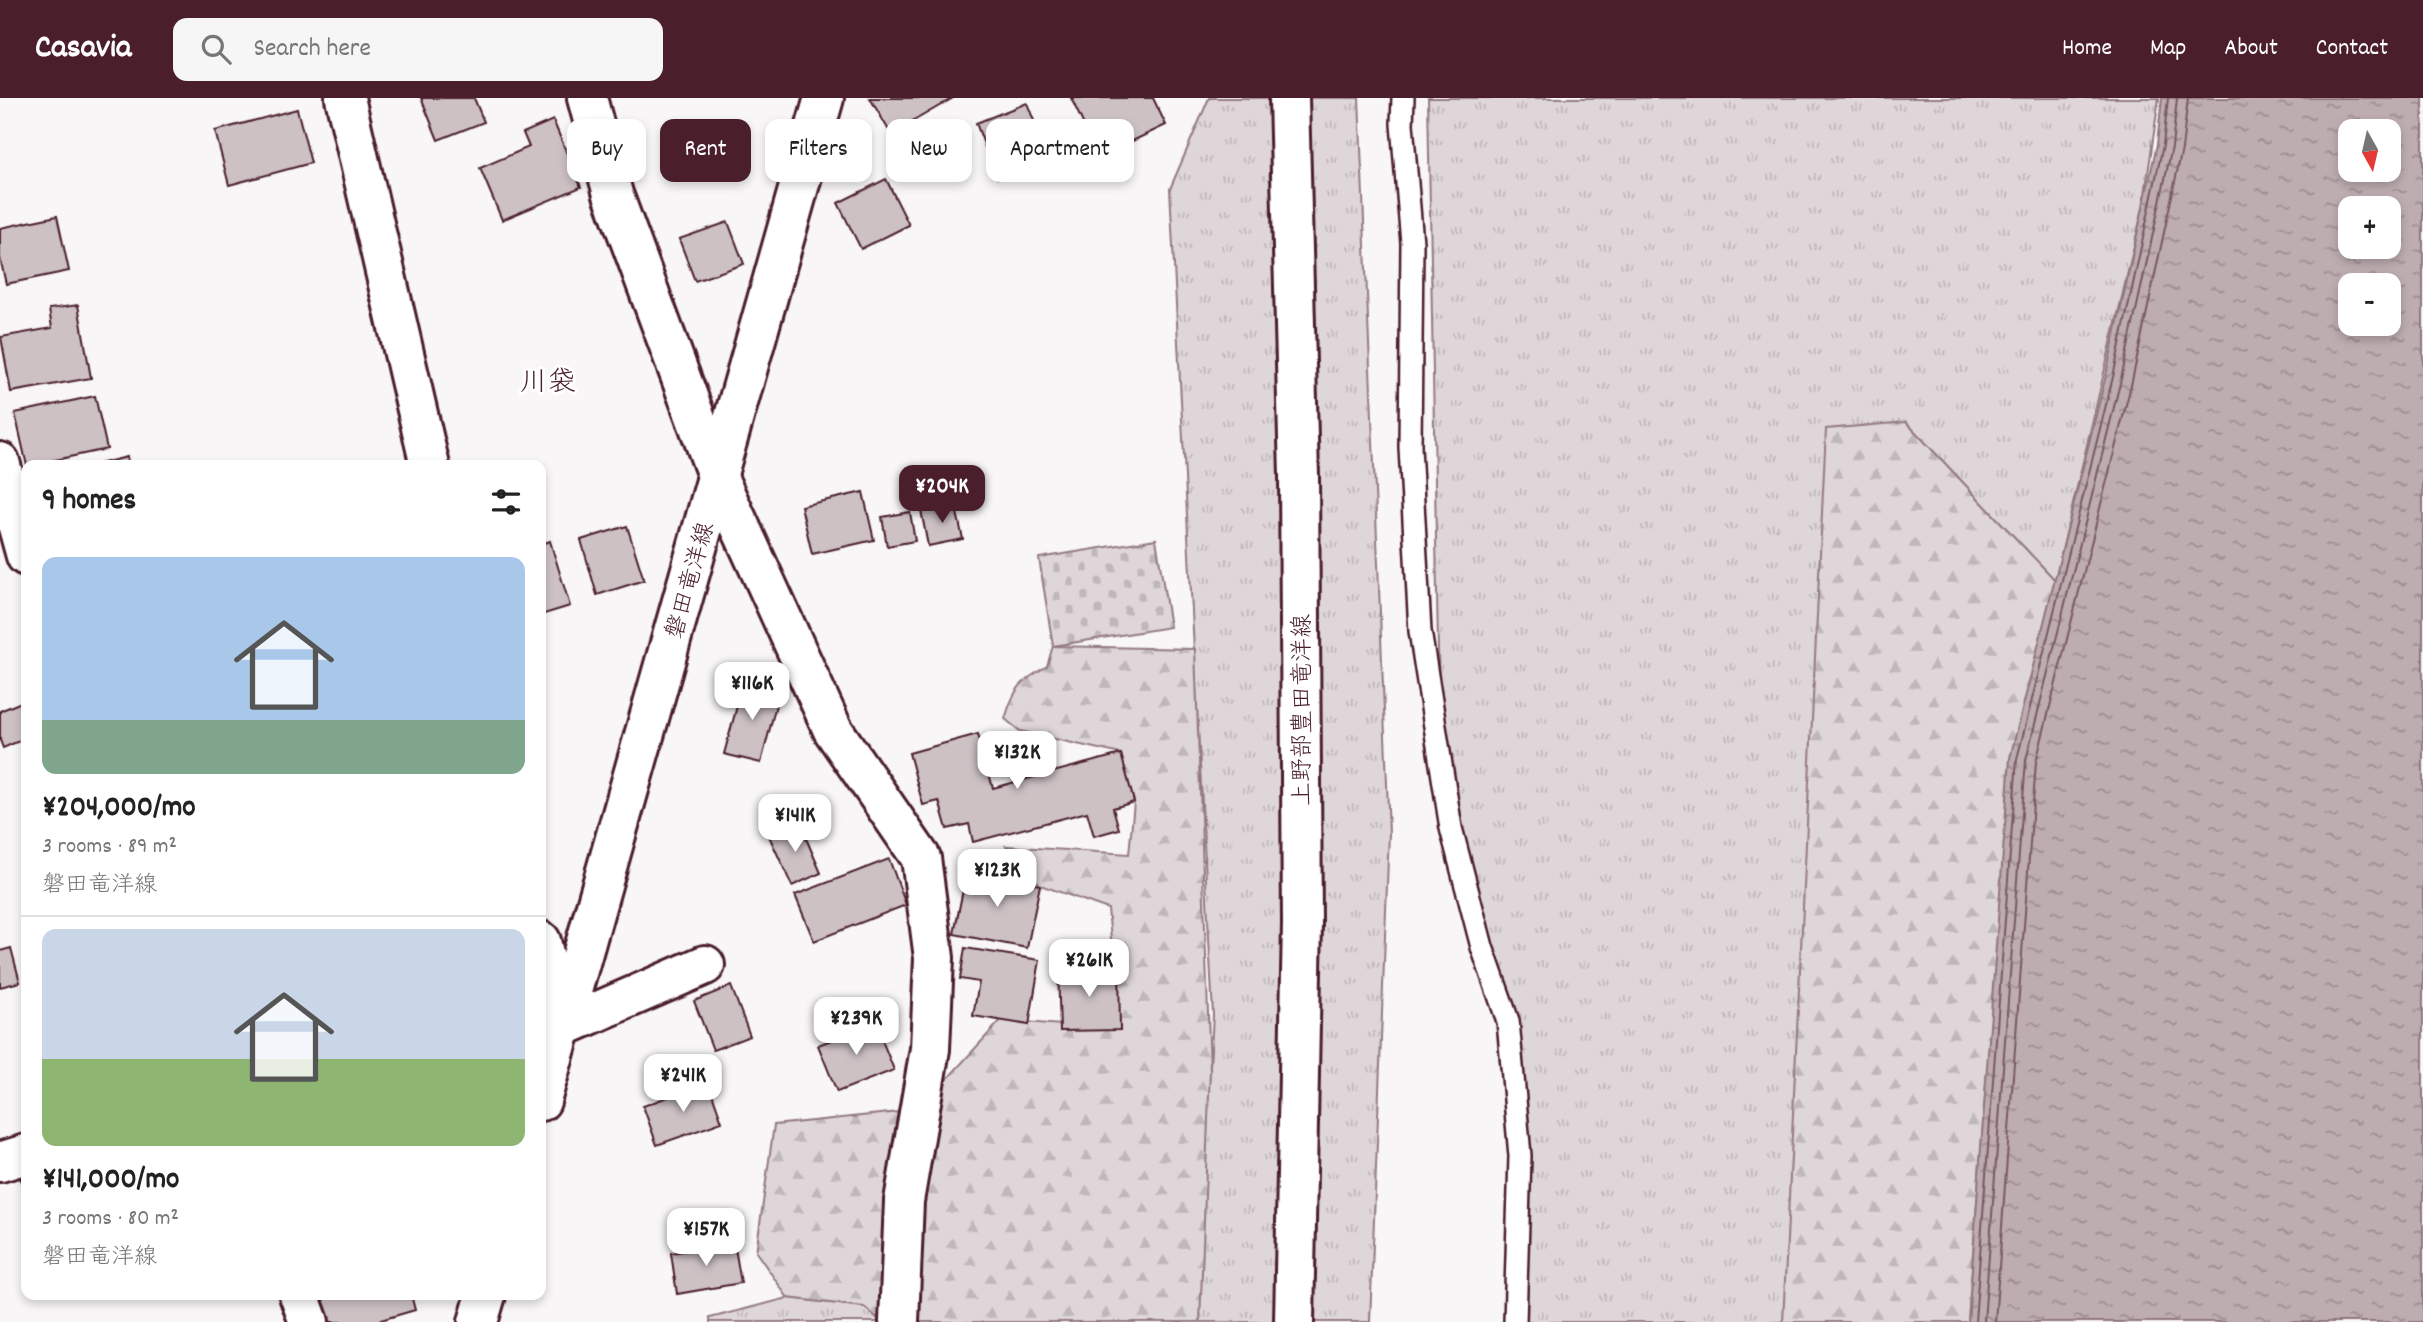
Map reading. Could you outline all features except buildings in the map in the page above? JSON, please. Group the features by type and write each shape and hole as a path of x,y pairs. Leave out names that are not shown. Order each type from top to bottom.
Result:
{"main road":[{"path":"345,98 429,460"},
{"path":"587,98 613,194 718,478 833,730 921,858 934,958 930,1049 904,1201 899,1322"},
{"name":"磐田竜洋線","path":"546,1072 556,1013 718,478 824,98"},
{"name":"上野部豊田竜洋線","path":"1289,98 1299,476 1302,909 1294,1322"},
{"path":"0,462 21,538"},
{"path":"546,965 556,1013 705,965"},
{"path":"0,1162 21,1156"},
{"path":"301,1300 309,1322"},
{"path":"478,1322 485,1300"}],"lane":[{"path":"1403,98 1402,124 1412,243 1410,447 1420,631 1451,828 1482,947 1508,1021 1520,1156 1515,1322"}],"green space":[{"path":"1209,98 1359,98 1389,833 1370,1322 1195,1322 1213,1015 1170,189"},
{"path":"1428,98 2159,98 2143,208 2055,580 1906,422 1791,1322 1509,1322 1514,1088 1440,757"},
{"path":"1906,422 2055,580 2006,824 1968,1322 1783,1322 1826,429"},
{"path":"1156,539 1170,627 1053,646 1039,558"},
{"path":"1053,646 1195,649 1210,1069 1200,1322 882,1322 864,1307 788,1298 756,1252 774,1125 919,1110 1001,1020 1120,1030 1108,909 1040,885 1006,846 1129,854 1134,802 1121,754 1020,731 1005,719 1019,687 1047,666"},
{"path":"788,1298 864,1307 882,1322 710,1322 710,1318"}],"water":[{"path":"2162,98 2423,98 2423,1322 1968,1322 2010,758 2106,375 2157,144"}],"district":[{"name":"川袋","path":"548,380"}]}
